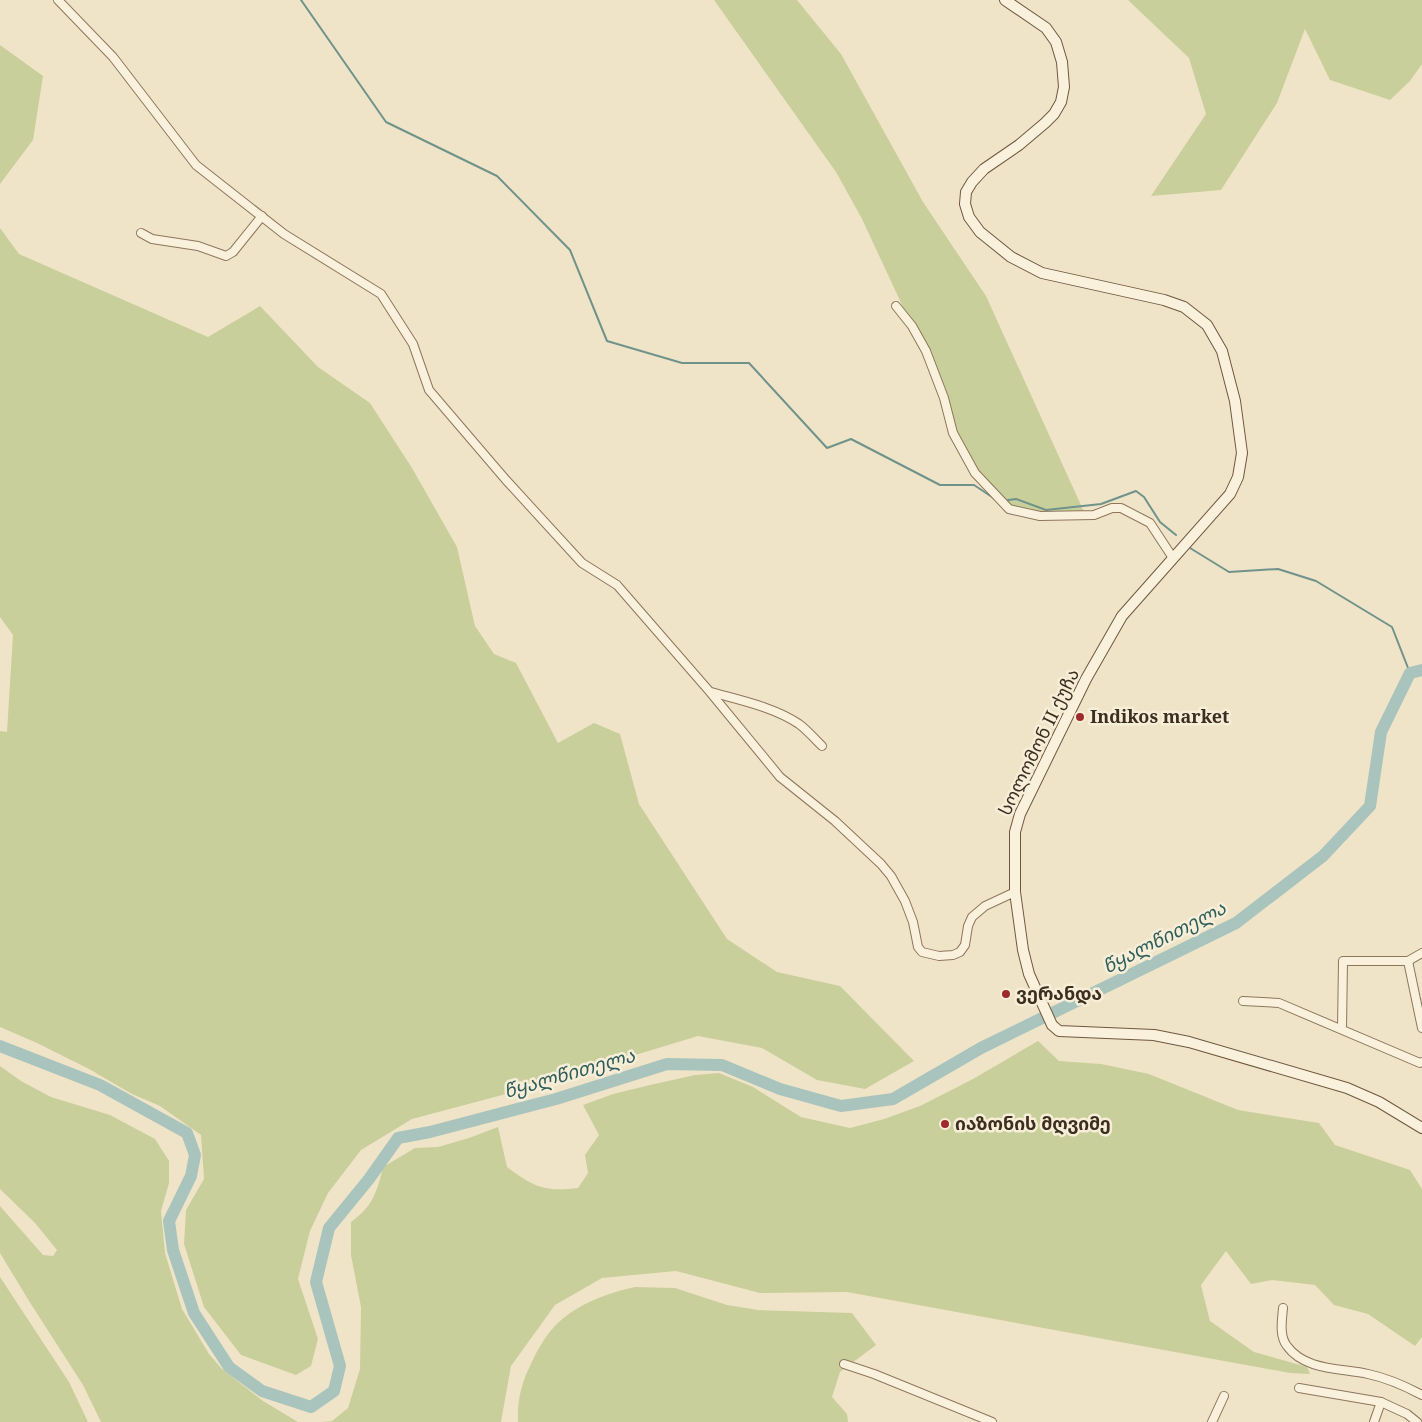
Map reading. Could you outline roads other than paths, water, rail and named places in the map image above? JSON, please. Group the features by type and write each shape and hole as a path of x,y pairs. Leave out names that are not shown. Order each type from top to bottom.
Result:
{"main road":[{"name":"სოლომონ II ქუჩა","path":"1005,0 1046,28 1056,42 1062,62 1064,87 1061,102 1045,124 984,169 972,182 966,192 965,204 969,217 980,232 1011,257 1042,273 1164,300 1184,307 1207,325 1222,351 1235,401 1242,453 1238,477 1230,494 1122,616 1086,679 1020,814 1015,832 1015,892 1023,950 1029,974 1052,1025 1063,1032 1154,1035 1189,1042 1347,1088 1379,1102 1422,1128"}],"street":[{"path":"58,0 113,58 196,165 284,234 381,294 413,344 429,390 506,480 582,563 617,585 710,692 780,777 835,821 886,870 905,901 913,922 916,941 922,952 939,956 953,955 960,952 965,945 968,926 972,916 985,906 1015,892"},
{"path":"141,233 152,238 198,246 226,256 233,252 262,216"},
{"path":"896,306 912,326 926,351 944,398 953,433 975,473 1009,509 1040,516 1094,515 1112,508 1121,508 1150,523 1173,558"},
{"path":"710,692 754,705 787,718 803,727 822,746"},
{"path":"1342,1028 1344,962 1408,961 1422,953"},
{"path":"1408,961 1422,1028"},
{"path":"1243,1002 1279,1003 1422,1062"},
{"path":"1283,1308 1282,1336 1287,1346 1311,1364 1369,1374 1403,1385 1422,1395"},
{"path":"844,1364 874,1374 992,1422"},
{"path":"1299,1388 1380,1402 1407,1414 1418,1422"},
{"path":"1212,1422 1224,1396"},
{"path":"1374,1422 1380,1402"}],"waterway":[{"path":"301,0 386,122 497,176 570,250 607,341 682,363 749,363 827,448 851,439 940,485 974,485 995,499"},
{"path":"1008,500 1016,499 1046,510 1101,504 1136,491 1144,497 1160,522 1176,535"},
{"path":"1190,548 1229,572 1278,569 1316,581 1392,627 1410,673"},
{"name":"წყალწითელა","path":"0,1046 100,1085 187,1133 195,1155 191,1176 169,1221 173,1250 194,1313 229,1367 262,1391 311,1407 334,1391 340,1366 316,1282 329,1228 369,1179 398,1138 430,1132 556,1099 667,1064 722,1065 780,1089 841,1106 893,1099 981,1048 1236,923 1323,856 1370,806 1381,732 1410,673 1422,670"}],"place":[{"name":"Indikos market","path":"1080,717"},
{"name":"ვერანდა","path":"1006,994"},
{"name":"იაზონის მღვიმე","path":"945,1124"}]}
